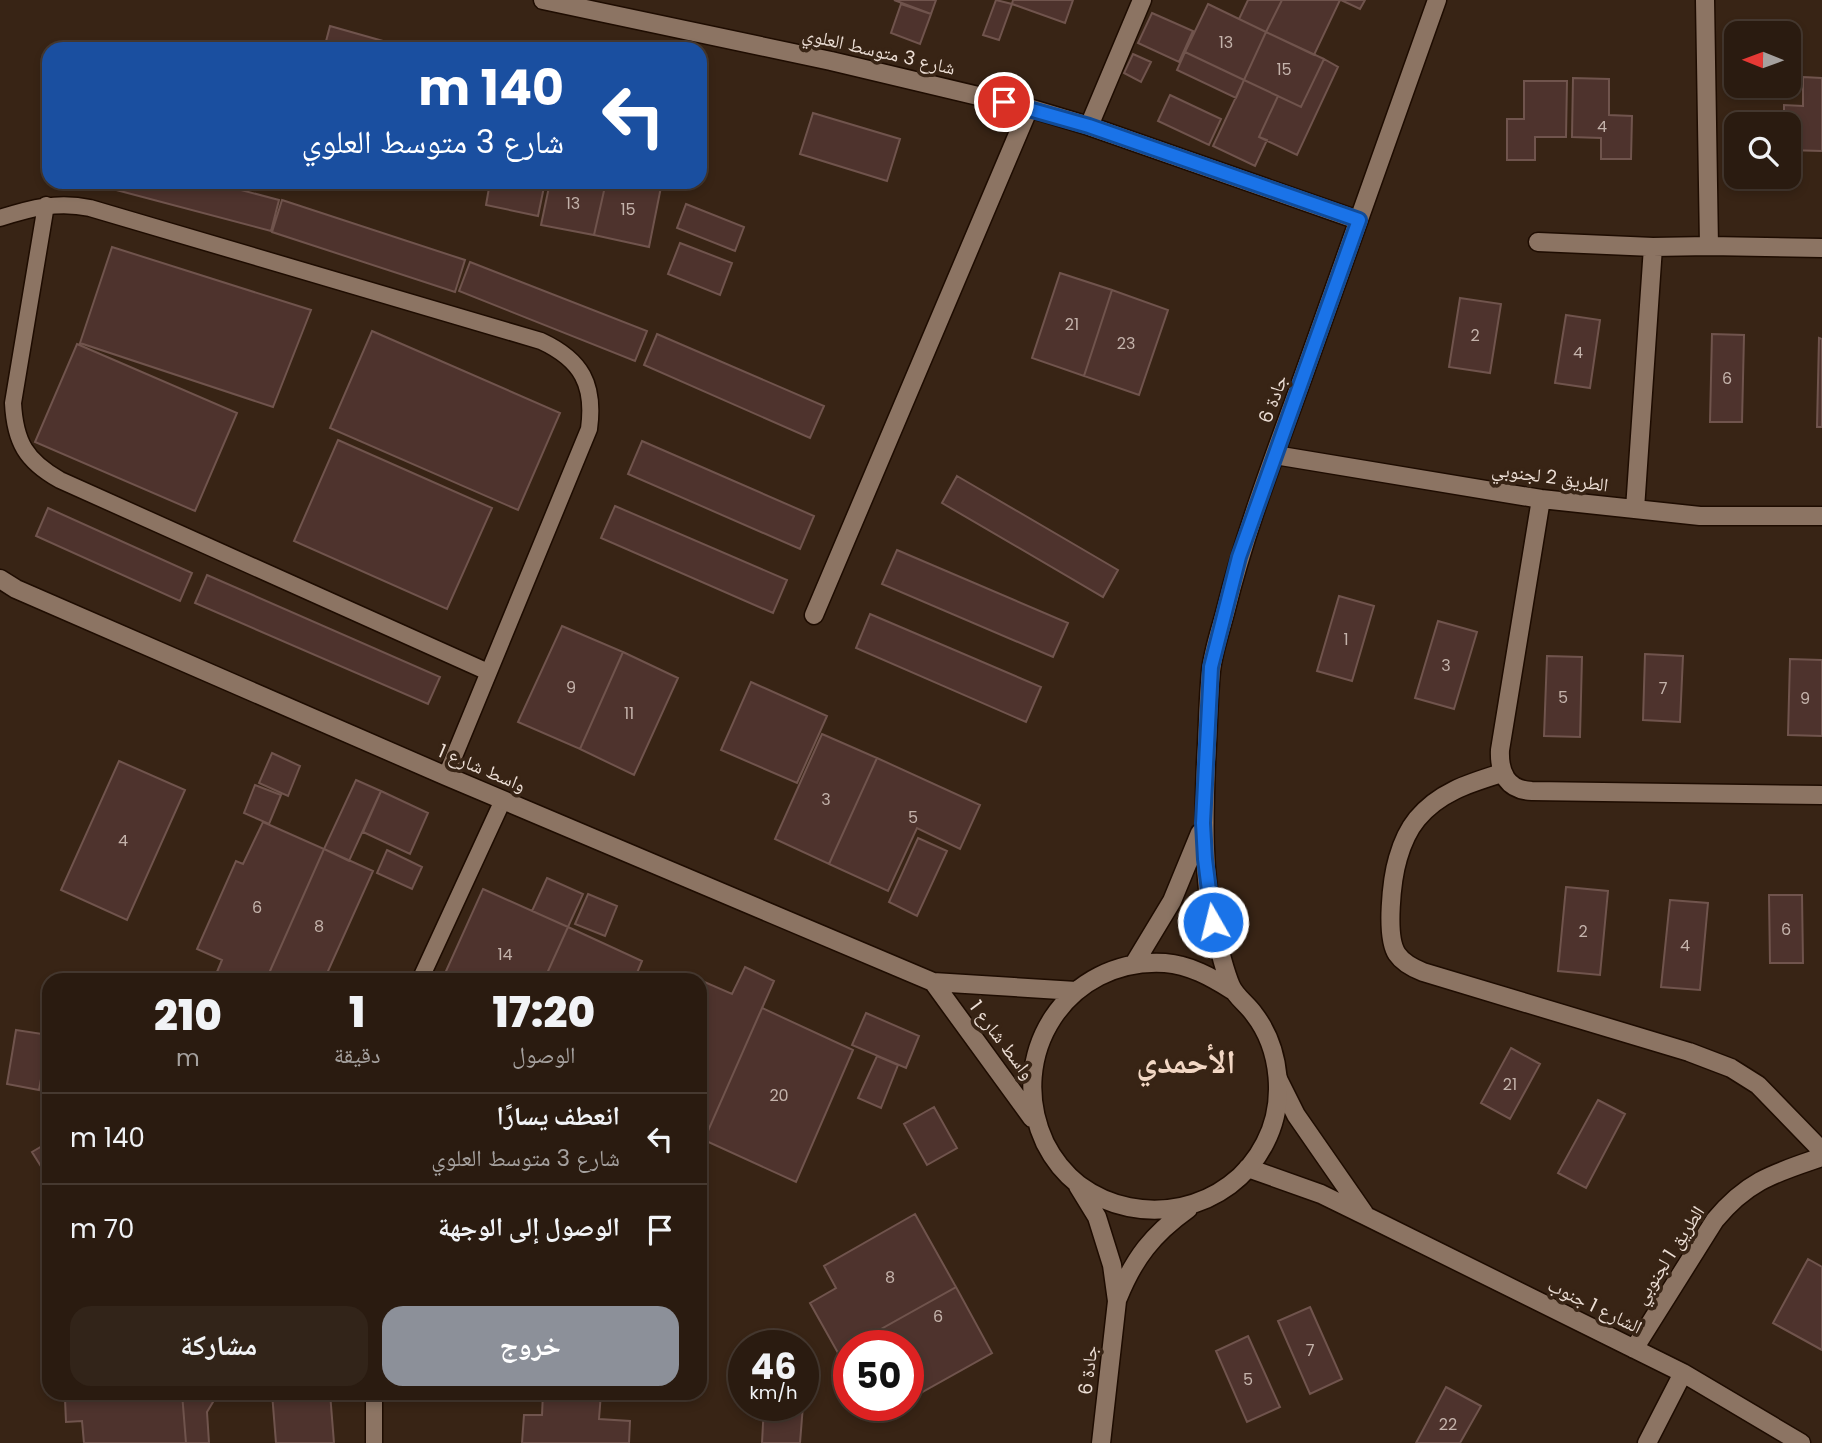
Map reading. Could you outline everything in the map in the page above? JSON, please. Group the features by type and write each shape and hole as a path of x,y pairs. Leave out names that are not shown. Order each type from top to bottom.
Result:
{"street":[{"name":"شارع 3 متوسط العلوي","path":"543,0 831,61 1029,108 1089,126 1359,220"},
{"path":"1089,126 1142,0"},
{"name":"جادة 6","path":"1232,990 1213,922 1205,859 1203,823 1211,667 1239,557 1437,0"},
{"path":"1705,0 1709,246"},
{"path":"814,615 1029,108"},
{"path":"1538,242 1653,247 1822,248"},
{"path":"1635,509 1653,247"},
{"name":"الطريق 2 لجنوبي","path":"1275,455 1541,499 1700,516 1822,516"},
{"path":"1541,499 1500,750 1502,773 1508,782 1514,788 1532,791 1822,795"},
{"name":"واسط شارع 1","path":"0,579 8,588 933,982 1076,991"},
{"path":"1502,773 1448,793 1418,819 1405,838 1397,859 1390,926 1396,953 1412,968 1423,972 1689,1052 1731,1068 1758,1085 1822,1151"},
{"name":"جادة 6","path":"1134,964 1172,901 1203,823"},
{"path":"1168,963 1202,972 1232,990 1255,1015 1271,1045 1278,1079 1276,1111 1266,1142 1248,1168 1223,1190 1194,1205 1164,1211 1132,1209 1102,1199 1075,1182 1051,1156 1036,1124 1031,1088 1036,1051 1052,1018 1076,991 1103,974 1134,964 1168,963"},
{"name":"واسط شارع 1","path":"933,982 1036,1124"},
{"name":"الشارع 1 جنوب","path":"1278,1079 1303,1126 1366,1216"},
{"name":"الطريق 1 لجنوبي","path":"1634,1349 1715,1220 1728,1204 1765,1177 1822,1157"},
{"name":"الشارع 1 جنوب","path":"1248,1168 1321,1194 1683,1373 1801,1443"},
{"name":"جادة 6","path":"1075,1182 1097,1217 1112,1265 1117,1301 1101,1443"},
{"name":"جادة 6","path":"1117,1301 1130,1268 1143,1250 1160,1230 1194,1205"},
{"path":"1647,1443 1683,1373"}],"lane":[{"path":"0,218 46,205 67,204 90,208 541,341 561,351 577,366 588,385 592,407 589,429 446,776"},
{"path":"46,205 13,403 14,422 29,458 43,471 60,480 488,672"},
{"path":"423,973 503,800"},
{"path":"374,1400 374,1443"}],"building":[{"path":"894,0 936,0 931,14"},
{"path":"996,0 1012,4 999,40 983,35"},
{"path":"1013,0 1073,0 1065,23 1012,4"},
{"path":"1248,0 1282,0 1266,32 1239,19"},
{"path":"1282,0 1340,0 1314,55 1266,32"},
{"path":"1341,0 1365,0 1360,9"},
{"path":"901,4 931,14 920,44 891,33"},
{"path":"1208,4 1266,32 1244,80 1185,52"},
{"path":"1152,13 1193,31 1179,62 1138,43"},
{"path":"330,26 386,42 326,42"},
{"path":"1266,32 1324,59 1301,107 1244,80"},
{"path":"1185,52 1244,80 1236,98 1177,70"},
{"path":"1133,54 1151,62 1141,82 1124,73"},
{"path":"1324,59 1338,67 1297,155 1259,137 1278,96 1301,107"},
{"path":"1803,77 1822,78 1822,151 1801,150 1801,112 1784,112 1784,105 1803,106"},
{"path":"1573,78 1609,79 1609,115 1632,116 1631,159 1601,159 1601,138 1572,137"},
{"path":"1244,80 1278,96 1259,137 1267,140 1255,166 1213,146"},
{"path":"1524,81 1567,81 1566,137 1535,137 1535,160 1507,160 1507,119 1524,119"},
{"path":"1170,95 1221,119 1209,145 1158,121"},
{"path":"813,113 900,139 887,181 800,154"},
{"path":"112,189 237,189 279,200 271,231"},
{"path":"489,189 544,189 538,216 486,205"},
{"path":"549,189 604,189 594,235 541,225"},
{"path":"604,189 661,189 649,247 594,235"},
{"path":"282,200 465,260 455,292 272,232"},
{"path":"686,204 744,227 735,251 677,228"},
{"path":"680,243 732,263 720,295 668,274"},
{"path":"112,247 311,310 273,407 80,343"},
{"path":"470,262 647,331 635,361 459,291"},
{"path":"1060,273 1112,290 1084,376 1032,358"},
{"path":"1112,290 1168,310 1139,395 1084,376"},
{"path":"1460,298 1501,304 1490,373 1449,367"},
{"path":"1566,315 1600,320 1590,388 1555,383"},
{"path":"372,331 560,413 518,510 330,428"},
{"path":"657,334 824,406 810,438 644,365"},
{"path":"1712,334 1744,335 1742,422 1710,422"},
{"path":"1819,338 1822,339 1822,427 1817,427"},
{"path":"77,344 237,413 195,511 35,442"},
{"path":"338,440 492,508 447,609 294,541"},
{"path":"642,441 814,516 800,549 628,474"},
{"path":"957,476 1118,570 1103,597 942,503"},
{"path":"615,506 787,580 773,613 601,538"},
{"path":"48,508 192,573 180,601 36,536"},
{"path":"897,550 1068,623 1053,657 882,584"},
{"path":"207,575 440,677 428,704 195,603"},
{"path":"1339,596 1374,606 1352,681 1317,671"},
{"path":"870,614 1041,687 1026,722 856,648"},
{"path":"1438,621 1477,632 1454,709 1415,698"},
{"path":"562,626 623,652 580,749 518,722"},
{"path":"623,652 678,678 634,775 580,749"},
{"path":"1645,654 1683,656 1680,722 1643,720"},
{"path":"1547,656 1582,657 1580,737 1544,736"},
{"path":"1790,659 1822,660 1822,736 1788,735"},
{"path":"751,682 827,716 797,783 721,750"},
{"path":"822,734 877,758 829,864 775,839"},
{"path":"272,753 300,766 288,796 259,783"},
{"path":"877,758 980,805 960,849 917,828 888,891 829,864"},
{"path":"119,761 185,790 127,920 61,890"},
{"path":"356,780 381,791 349,861 324,849"},
{"path":"255,785 281,795 269,824 244,813"},
{"path":"381,791 428,813 410,854 363,832"},
{"path":"263,822 324,849 269,973 217,973 222,960 197,949 236,861 243,864"},
{"path":"918,838 947,851 917,916 889,902"},
{"path":"324,849 373,871 327,973 269,973"},
{"path":"387,850 422,867 412,889 377,873"},
{"path":"547,878 583,894 568,927 532,911"},
{"path":"1566,887 1608,891 1600,975 1558,971"},
{"path":"483,889 568,927 547,973 445,973"},
{"path":"588,894 617,906 605,936 575,924"},
{"path":"1769,895 1802,895 1803,963 1770,963"},
{"path":"1670,900 1708,903 1700,990 1661,987"},
{"path":"568,927 642,961 637,973 547,973"},
{"path":"745,967 774,981 707,1133 707,983 732,994"},
{"path":"762,1008 853,1050 796,1182 707,1141 707,1133"},
{"path":"866,1013 919,1036 906,1068 852,1045"},
{"path":"16,1030 42,1034 42,1074 39,1090 7,1084"},
{"path":"1511,1048 1540,1064 1510,1119 1481,1103"},
{"path":"877,1056 898,1065 881,1108 858,1098"},
{"path":"1598,1100 1625,1114 1586,1188 1558,1173"},
{"path":"934,1107 957,1148 927,1165 904,1124"},
{"path":"42,1146 42,1168 32,1152"},
{"path":"915,1214 956,1287 879,1330 833,1330 833,1344 810,1303 836,1288 824,1266"},
{"path":"1808,1259 1822,1267 1822,1350 1773,1323"},
{"path":"956,1287 992,1353 924,1391 924,1330 879,1330"},
{"path":"1310,1307 1342,1379 1310,1394 1278,1321"},
{"path":"1248,1336 1280,1407 1247,1422 1216,1351"},
{"path":"1446,1387 1481,1406 1460,1443 1416,1443"},
{"path":"65,1400 183,1400 186,1443 84,1443 82,1421 66,1422"},
{"path":"183,1400 213,1400 207,1412 209,1443 186,1443"},
{"path":"273,1400 331,1400 334,1443 276,1443"},
{"path":"543,1400 600,1400 599,1419 630,1421 629,1443 522,1443 524,1415 542,1415"},
{"path":"763,1421 802,1421 800,1443 762,1443"}],"district":[{"name":"الأحمدي","path":"1186,1061"}],"route":[{"path":"1004,102 1089,126 1359,220 1239,557 1211,667 1203,823 1213,922"}]}
